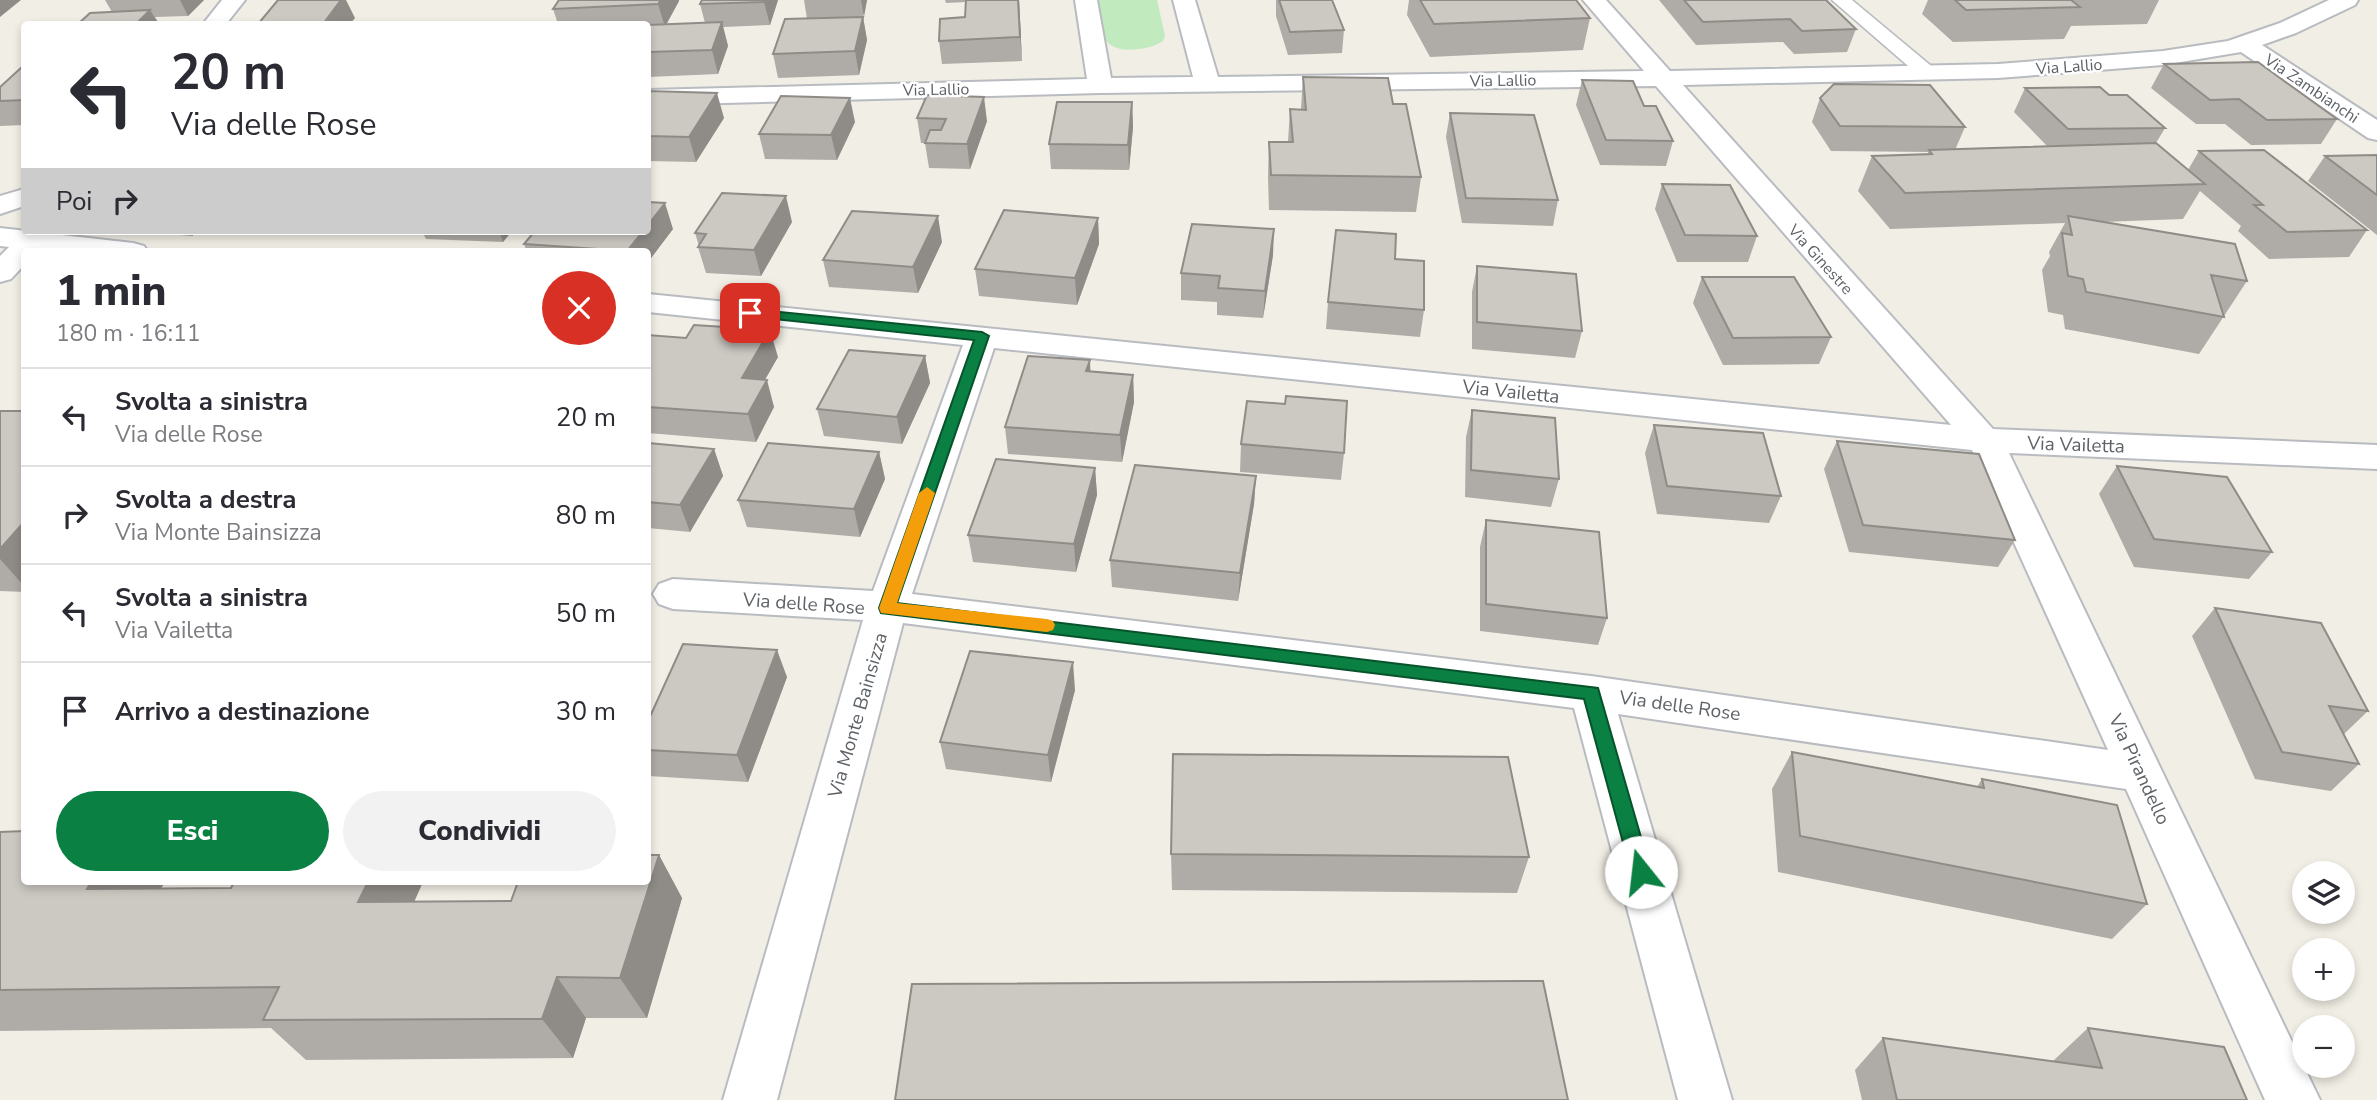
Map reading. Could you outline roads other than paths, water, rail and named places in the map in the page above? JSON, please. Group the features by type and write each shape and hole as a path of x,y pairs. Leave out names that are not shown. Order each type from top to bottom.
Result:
{"street":[{"path":"216,21 234,0"},
{"path":"1086,0 1100,86"},
{"path":"1184,0 1207,83"},
{"name":"Via Ginestre","path":"1594,0 1660,78 1983,440"},
{"name":"Via Lallio","path":"651,98 1207,83 1929,74 2163,58 2246,44 2347,0"},
{"name":"Via Zambianchi","path":"2246,44 2377,132"},
{"path":"0,205 21,198"},
{"path":"0,237 38,236 109,248"},
{"path":"0,273 21,253"},
{"name":"Via Vailetta","path":"651,303 1983,440 2377,457"},
{"name":"Via Monte Bainsizza","path":"750,1100 887,608 982,336"},
{"name":"Via Pirandello","path":"1983,440 1999,466 2293,1100"},
{"name":"Via delle Rose","path":"673,594 931,611 1591,693 2141,774"},
{"path":"1591,693 1705,1100"}],"lane":[{"path":"1841,0 1929,74"}]}
